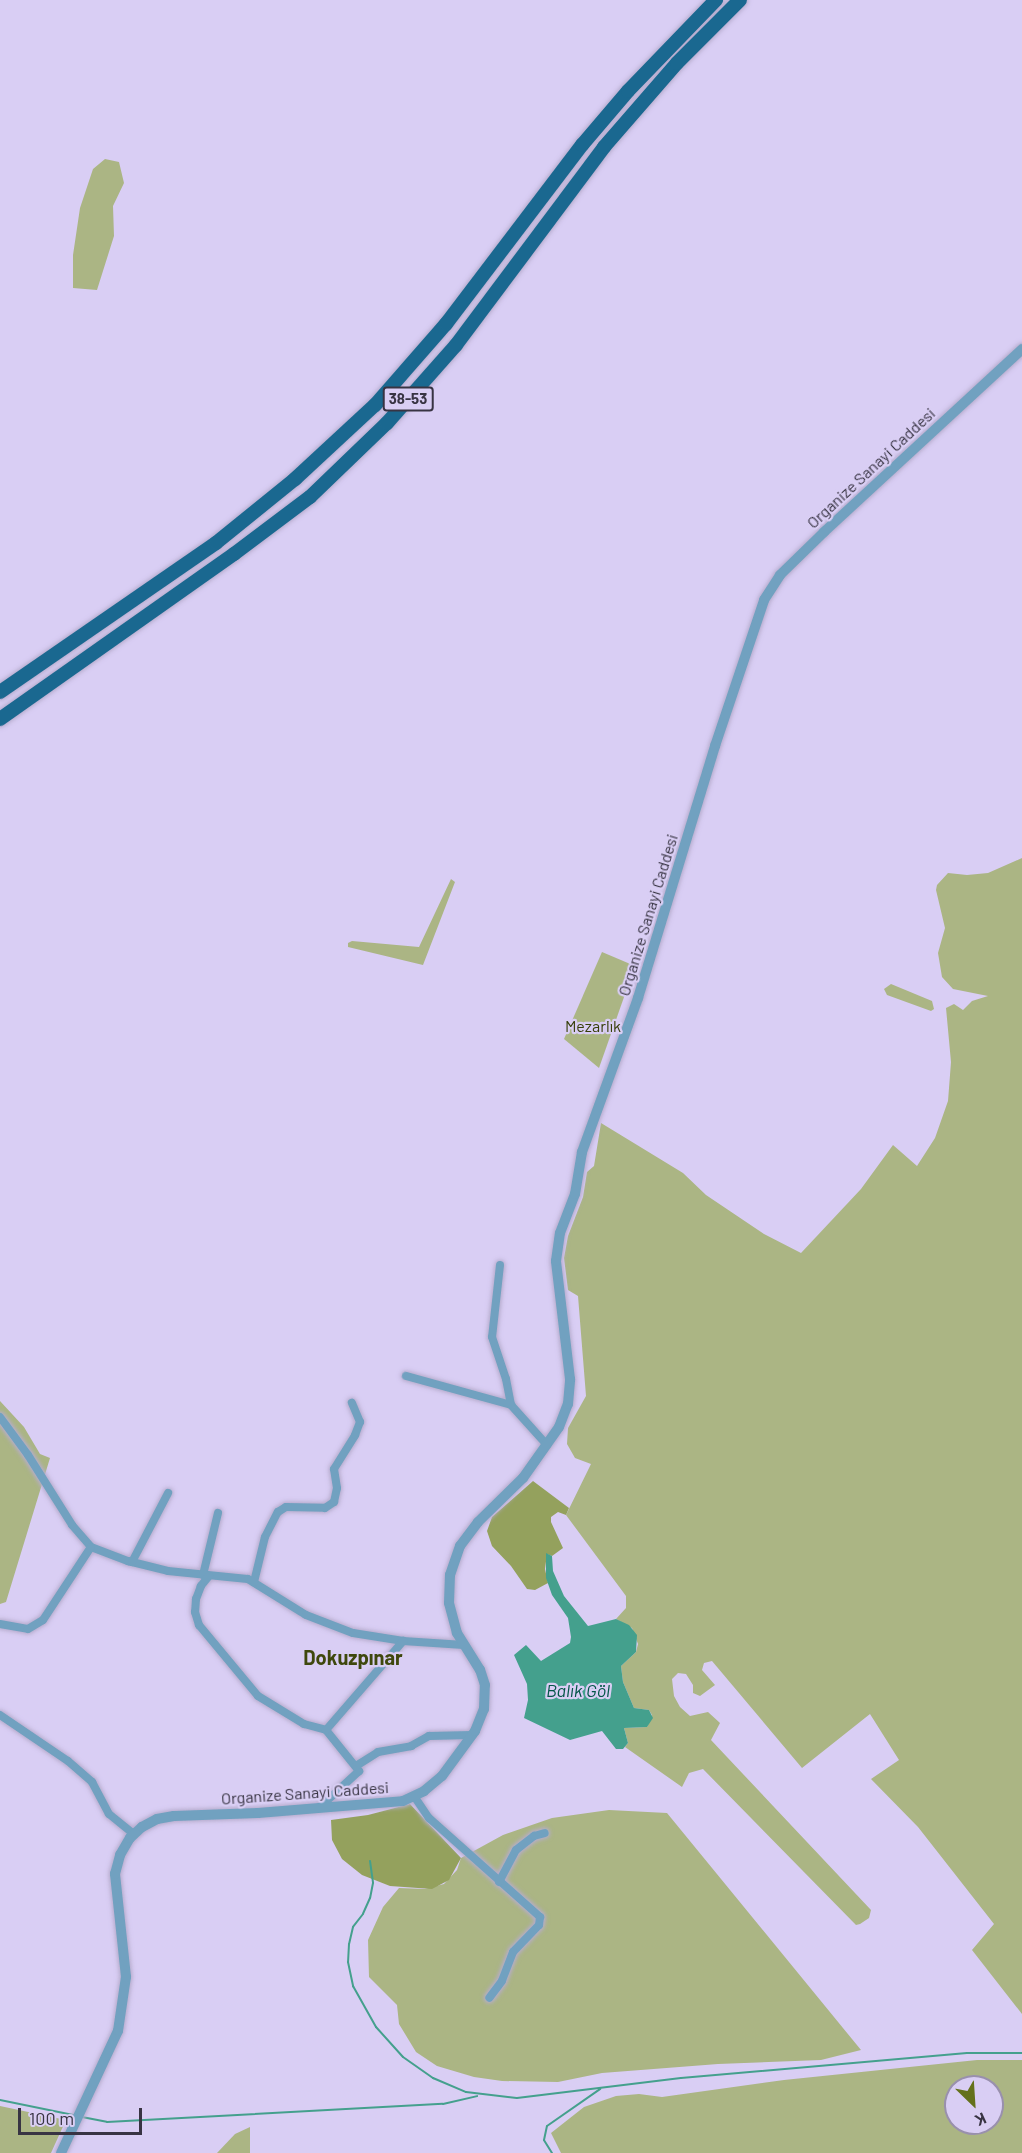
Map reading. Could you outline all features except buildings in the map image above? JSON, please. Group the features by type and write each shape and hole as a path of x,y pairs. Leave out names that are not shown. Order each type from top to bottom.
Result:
{"highway":[{"name":"38-53","path":"0,692 216,543 296,479 375,405 446,324 582,145 620,100 716,0"},
{"name":"38-53","path":"0,719 300,504 387,423 456,345 604,147 677,63 740,0"}],"street":[{"name":"Organize Sanayi Caddesi","path":"61,2153 118,2031 126,1977 115,1874 120,1855 134,1834 158,1819 174,1816 403,1801 442,1776 472,1735 484,1709 486,1697 480,1670 457,1633 449,1603 450,1575 460,1546 478,1522 523,1478 560,1427 568,1404 570,1379 556,1261 560,1233 574,1194 582,1152 638,998 715,746 764,600 780,575 1022,349"},
{"path":"500,1265 497,1313 491,1329 511,1405 547,1444"},
{"path":"406,1376 511,1405"},
{"path":"255,1582 265,1537 278,1512 286,1507 325,1508 334,1502 337,1488 334,1469 355,1435 360,1422 352,1403"},
{"path":"0,1417 28,1455 72,1525 91,1546 132,1562 168,1571 206,1576 229,1575 255,1582 306,1615 353,1633 404,1641 464,1645"},
{"path":"132,1562 168,1493"},
{"path":"218,1513 206,1576 196,1599 195,1612 199,1625 258,1695 304,1724 326,1730 356,1766 359,1771 320,1808"},
{"path":"0,1624 28,1629 43,1620 91,1546"},
{"path":"326,1730 404,1641"},
{"path":"0,1715 68,1761 92,1782 110,1814 134,1834"},
{"path":"356,1766 378,1752 411,1746 429,1736 472,1735"},
{"path":"414,1796 429,1818 499,1882 535,1910 540,1921 540,1925 513,1952 502,1981 489,1998"},
{"path":"499,1882 516,1850 524,1842 545,1833"}],"green space":[{"path":"105,159 119,162 124,183 113,206 114,236 97,290 73,288 73,255 80,208 93,169"},
{"path":"1022,858 1022,2014 972,1950 994,1924 918,1827 871,1779 899,1760 870,1714 802,1768 712,1661 704,1663 702,1670 715,1685 700,1696 693,1693 693,1685 686,1674 678,1673 672,1679 674,1696 680,1707 690,1716 708,1712 720,1723 711,1740 871,1910 869,1918 856,1925 703,1769 689,1773 682,1787 625,1747 628,1743 624,1728 647,1727 652,1715 649,1710 634,1708 623,1682 621,1666 636,1652 638,1644 632,1628 616,1619 626,1608 626,1596 566,1515 591,1464 575,1458 567,1444 568,1428 586,1396 578,1296 568,1290 564,1258 568,1236 583,1197 587,1172 594,1166 601,1123 683,1173 706,1195 764,1234 801,1253 861,1189 893,1145 917,1166 935,1138 948,1101 951,1062 946,1008 954,1004 963,1010 972,1001 988,996 953,989 942,977 938,953 945,928 936,890 937,885 948,873 967,875 988,873"},
{"path":"451,879 455,882 423,965 348,947 348,943 352,941 419,947"},
{"name":"Mezarlık","path":"602,952 635,966 599,1068 564,1039"},
{"path":"891,984 932,1001 934,1009 931,1011 887,995 884,989"},
{"path":"0,1401 24,1427 40,1454 50,1458 6,1602 0,1604"},
{"path":"609,1810 667,1813 861,2050 821,2060 718,2064 602,2073 558,2082 502,2081 474,2077 437,2066 416,2052 399,2024 397,2005 369,1977 368,1940 383,1907 399,1888 425,1889 444,1884 457,1870 461,1858 503,1835 552,1818"},
{"path":"977,2060 1022,2060 1022,2153 561,2153 551,2133 584,2107 616,2096 639,2094 662,2097 784,2080"},
{"path":"0,2106 66,2120 51,2153 0,2153"},
{"path":"250,2127 250,2153 217,2153 235,2134"}],"shaded area":[{"path":"533,1481 569,1508 566,1515 558,1512 551,1517 551,1522 563,1548 552,1556 547,1554 545,1569 548,1583 535,1590 527,1589 511,1566 492,1546 487,1531 492,1517"},
{"path":"410,1804 461,1858 449,1880 432,1889 390,1886 362,1875 342,1859 332,1840 331,1820 368,1815"}],"water":[{"name":"Balık Göl","path":"546,1553 552,1556 553,1571 564,1596 588,1626 616,1619 629,1625 637,1635 636,1652 621,1666 623,1682 634,1708 649,1710 653,1718 647,1727 624,1728 628,1743 623,1749 616,1749 602,1731 570,1740 524,1718 528,1700 527,1684 514,1655 526,1645 541,1661 570,1643 571,1637 568,1618 552,1595 546,1578"}],"waterway":[{"path":"370,1861 373,1883 370,1898 363,1914 353,1927 349,1944 348,1962 353,1986 376,2027 403,2057 433,2078 466,2092 517,2098 681,2078 967,2053 1022,2053"},
{"path":"552,2153 544,2140 547,2126 600,2089"},
{"path":"82,2117 107,2122 443,2104 477,2096"},
{"path":"0,2100 74,2115"}],"district":[{"name":"Dokuzpınar","path":"353,1657"}]}
